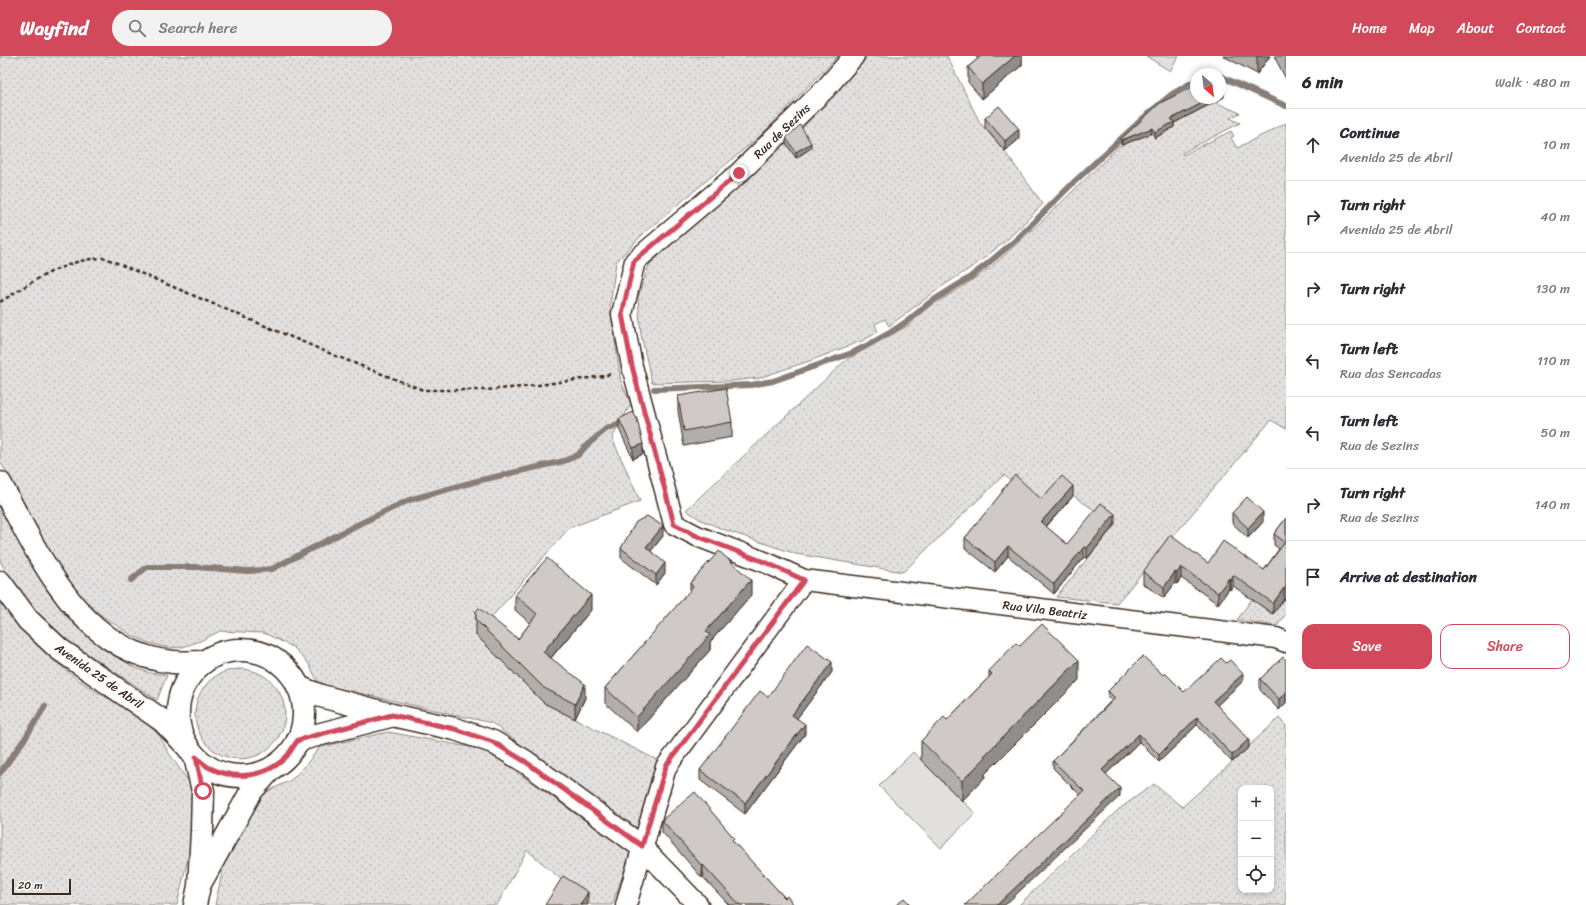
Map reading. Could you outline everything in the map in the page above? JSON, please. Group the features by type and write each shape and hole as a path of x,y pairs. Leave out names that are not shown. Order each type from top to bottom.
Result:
{"main road":[{"name":"Avenida 25 de Abril","path":"0,483 57,586 82,616 109,639 142,655 173,662 204,662"},
{"name":"Avenida 25 de Abril","path":"0,582 28,620 59,649 163,721 191,752 209,768 224,774 241,776 258,774 273,767"},
{"name":"Avenida 25 de Abril","path":"235,650 251,651 271,658 287,670 298,687 303,705 303,723 298,740 287,755 273,767 252,790 197,896 202,831 203,791 191,752 180,729 178,710 181,692 190,675 204,662 218,654 235,650"},
{"path":"298,687 321,696 392,715 455,729 493,742 526,762 642,846"},
{"path":"298,740 392,715"}],"street":[{"name":"Rua de Sezins","path":"804,580 767,563 697,536 674,524 632,366 622,314 634,261 739,173 826,88 854,56"},
{"name":"Rua Vila Beatriz","path":"804,580 1276,638 1286,642"},
{"path":"626,905 666,766 804,580"},
{"path":"642,846 698,905"}],"path":[{"path":"0,302 34,281 74,262 94,258 105,258 336,356 423,390 484,390 524,387 604,376 632,366"}],"shaded area":[{"path":"0,56 838,56 760,136 645,232 616,262 610,306 621,382 631,404 612,438 640,501 569,528 476,635 544,703 657,760 636,832 492,723 319,684 309,664 293,647 264,633 220,631 200,641 183,647 169,648 149,643 131,635 90,608 65,579 0,461"},
{"path":"868,56 947,56 980,123 1002,148 1043,204 1007,240 975,265 944,285 889,326 885,319 875,324 878,332 864,340 759,378 731,381 652,383 641,335 638,297 649,265 683,232 724,199 786,143 796,158 800,130 834,95"},
{"path":"1146,56 1179,56 1170,71"},
{"path":"1211,104 1220,104 1240,113 1230,118 1240,123 1182,153 1183,155 1231,131 1234,136 1231,138 1237,148 1286,123 1286,429 1271,420 1117,603 1056,597 1115,525 1062,486 1041,509 1004,475 903,572 796,554 725,530 701,520 686,510 846,360 909,325 924,310 959,289 991,267 1042,221 1138,128 1152,133 1155,137 1171,124"},
{"path":"0,505 48,592 74,624 102,648 136,668 150,673 167,675 157,700 67,640 35,611 9,577 0,561"},
{"path":"1252,599 1272,614 1284,599 1286,599 1286,614 1277,626 1237,620"},
{"path":"0,601 20,628 50,657 77,679 100,694 132,710 160,736 168,752 194,789 195,828 177,905 0,905"},
{"path":"240,669 257,673 272,682 281,697 285,714 281,731 272,746 257,755 240,759 223,755 208,746 199,731 195,714 199,697 208,682 223,673"},
{"path":"1279,718 1286,726 1286,905 1019,905 1119,809 1154,784 1182,807"},
{"path":"388,732 486,750 631,853 612,905 591,905 527,850 497,905 215,905 227,851 252,802 264,793 291,780 320,747"},
{"path":"913,752 975,813 941,848 879,786"}],"building":[{"path":"981,56 1015,56 982,84 968,67"},
{"path":"1190,88 1190,104 1200,104 1171,119 1174,122 1155,132 1152,128 1122,140 1121,139 1160,103"},
{"path":"999,106 1019,129 1005,141 985,118"},
{"path":"800,125 811,143 796,152 786,138"},
{"path":"726,388 732,422 684,431 678,396"},
{"path":"633,412 637,419 643,444 633,448 619,419"},
{"path":"1015,475 1041,499 1062,476 1073,486 1041,522 1067,544 1101,503 1115,514 1087,548 1084,547 1054,584 1008,546 995,562 965,538"},
{"path":"1247,497 1263,512 1248,528 1232,513"},
{"path":"647,516 663,526 646,547 665,563 656,575 621,548 636,522"},
{"path":"1286,518 1286,589 1284,588 1273,603 1233,575 1218,593 1181,567 1177,573 1175,572 1164,587 1143,572 1170,535 1208,563 1223,541 1264,570 1285,542 1274,534"},
{"path":"719,551 751,580 706,631 710,635 637,717 605,688 693,587 690,583"},
{"path":"547,558 591,595 543,652 585,684 575,704 544,688 476,620 476,611 479,608 518,639 537,614 515,595"},
{"path":"1042,624 1079,660 984,756 985,758 962,781 921,741 944,717 947,720 992,674 989,671 1016,643 1020,646"},
{"path":"807,644 832,662 792,715 805,724 745,803 700,770 760,691 768,697"},
{"path":"1143,656 1163,675 1165,673 1184,692 1221,658 1226,663 1230,660 1243,674 1213,701 1249,739 1232,755 1197,717 1159,755 1139,734 1102,770 1120,788 997,905 965,905 1084,791 1053,761 1115,698 1108,691"},
{"path":"1283,657 1286,660 1286,693 1279,699 1260,679"},
{"path":"695,792 734,838 732,840 785,898 787,896 794,905 740,905 703,865 702,866 662,820"},
{"path":"563,876 588,892 581,904 583,905 545,905"},
{"path":"904,898 911,905 896,905"}],"waterway":[{"path":"1226,79 1286,106"},
{"path":"654,389 751,385 773,381 852,353 891,332 909,320 929,303 969,278 986,265 1017,239 1073,183 1150,112 1172,94 1190,84"},
{"path":"131,580 147,567 196,567 248,571 272,569 409,500 477,481 564,461 578,455 606,429 626,421"},
{"path":"0,773 26,737 45,706"}],"route":[{"path":"203,791 196,757 209,768 224,774 241,776 258,774 273,767 287,755 298,740 392,715 455,729 493,742 526,762 642,846 666,766 804,580 767,563 697,536 674,524 632,366 622,314 634,261 739,173"}]}
